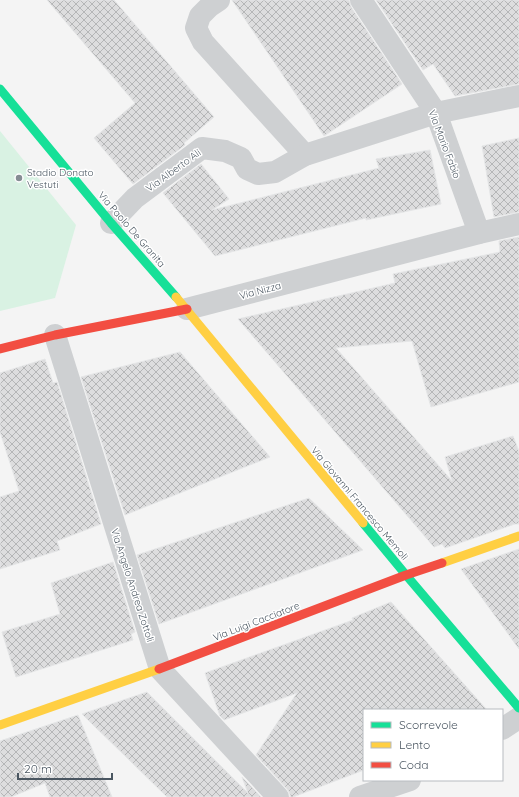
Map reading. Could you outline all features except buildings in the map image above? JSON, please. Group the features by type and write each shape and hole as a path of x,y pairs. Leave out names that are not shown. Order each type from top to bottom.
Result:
{"street":[{"path":"219,0 210,6 200,16 196,28 203,42 305,155"},
{"name":"Via Mario Fabio","path":"361,0 436,113 479,233"},
{"name":"Via Paolo De Granita","path":"0,89 111,223 186,309"},
{"name":"Via Alberto Ali","path":"111,223 135,198 202,148 226,151 242,158 247,169 258,174 275,172 305,155 436,113 519,96"},
{"name":"Via Nizza","path":"0,349 54,335 186,309 519,224"},
{"name":"Via Giovanni Francesco Memoli","path":"186,309 406,576 519,708"},
{"name":"Via Angelo Andrea Zottoli","path":"54,335 160,669 278,797"},
{"name":"Via Luigi Cacciatore","path":"0,725 160,669 406,576 519,536"},
{"path":"503,728 519,718"},
{"path":"360,797 407,781"}],"green space":[{"name":"Stadio Donato Vestuti","path":"0,131 76,225 55,298 0,311"}],"traffic: fast":[{"path":"0,89 111,223 176,297"},
{"path":"363,523 519,708"}],"traffic: slow":[{"path":"176,297 363,523"},
{"path":"442,563 519,536"},
{"path":"0,725 159,669"}],"traffic: jam":[{"path":"0,349 55,335 187,309"},
{"path":"159,669 406,575 442,563"}],"place":[{"name":"Stadio Donato Vestuti","path":"19,178"}]}
